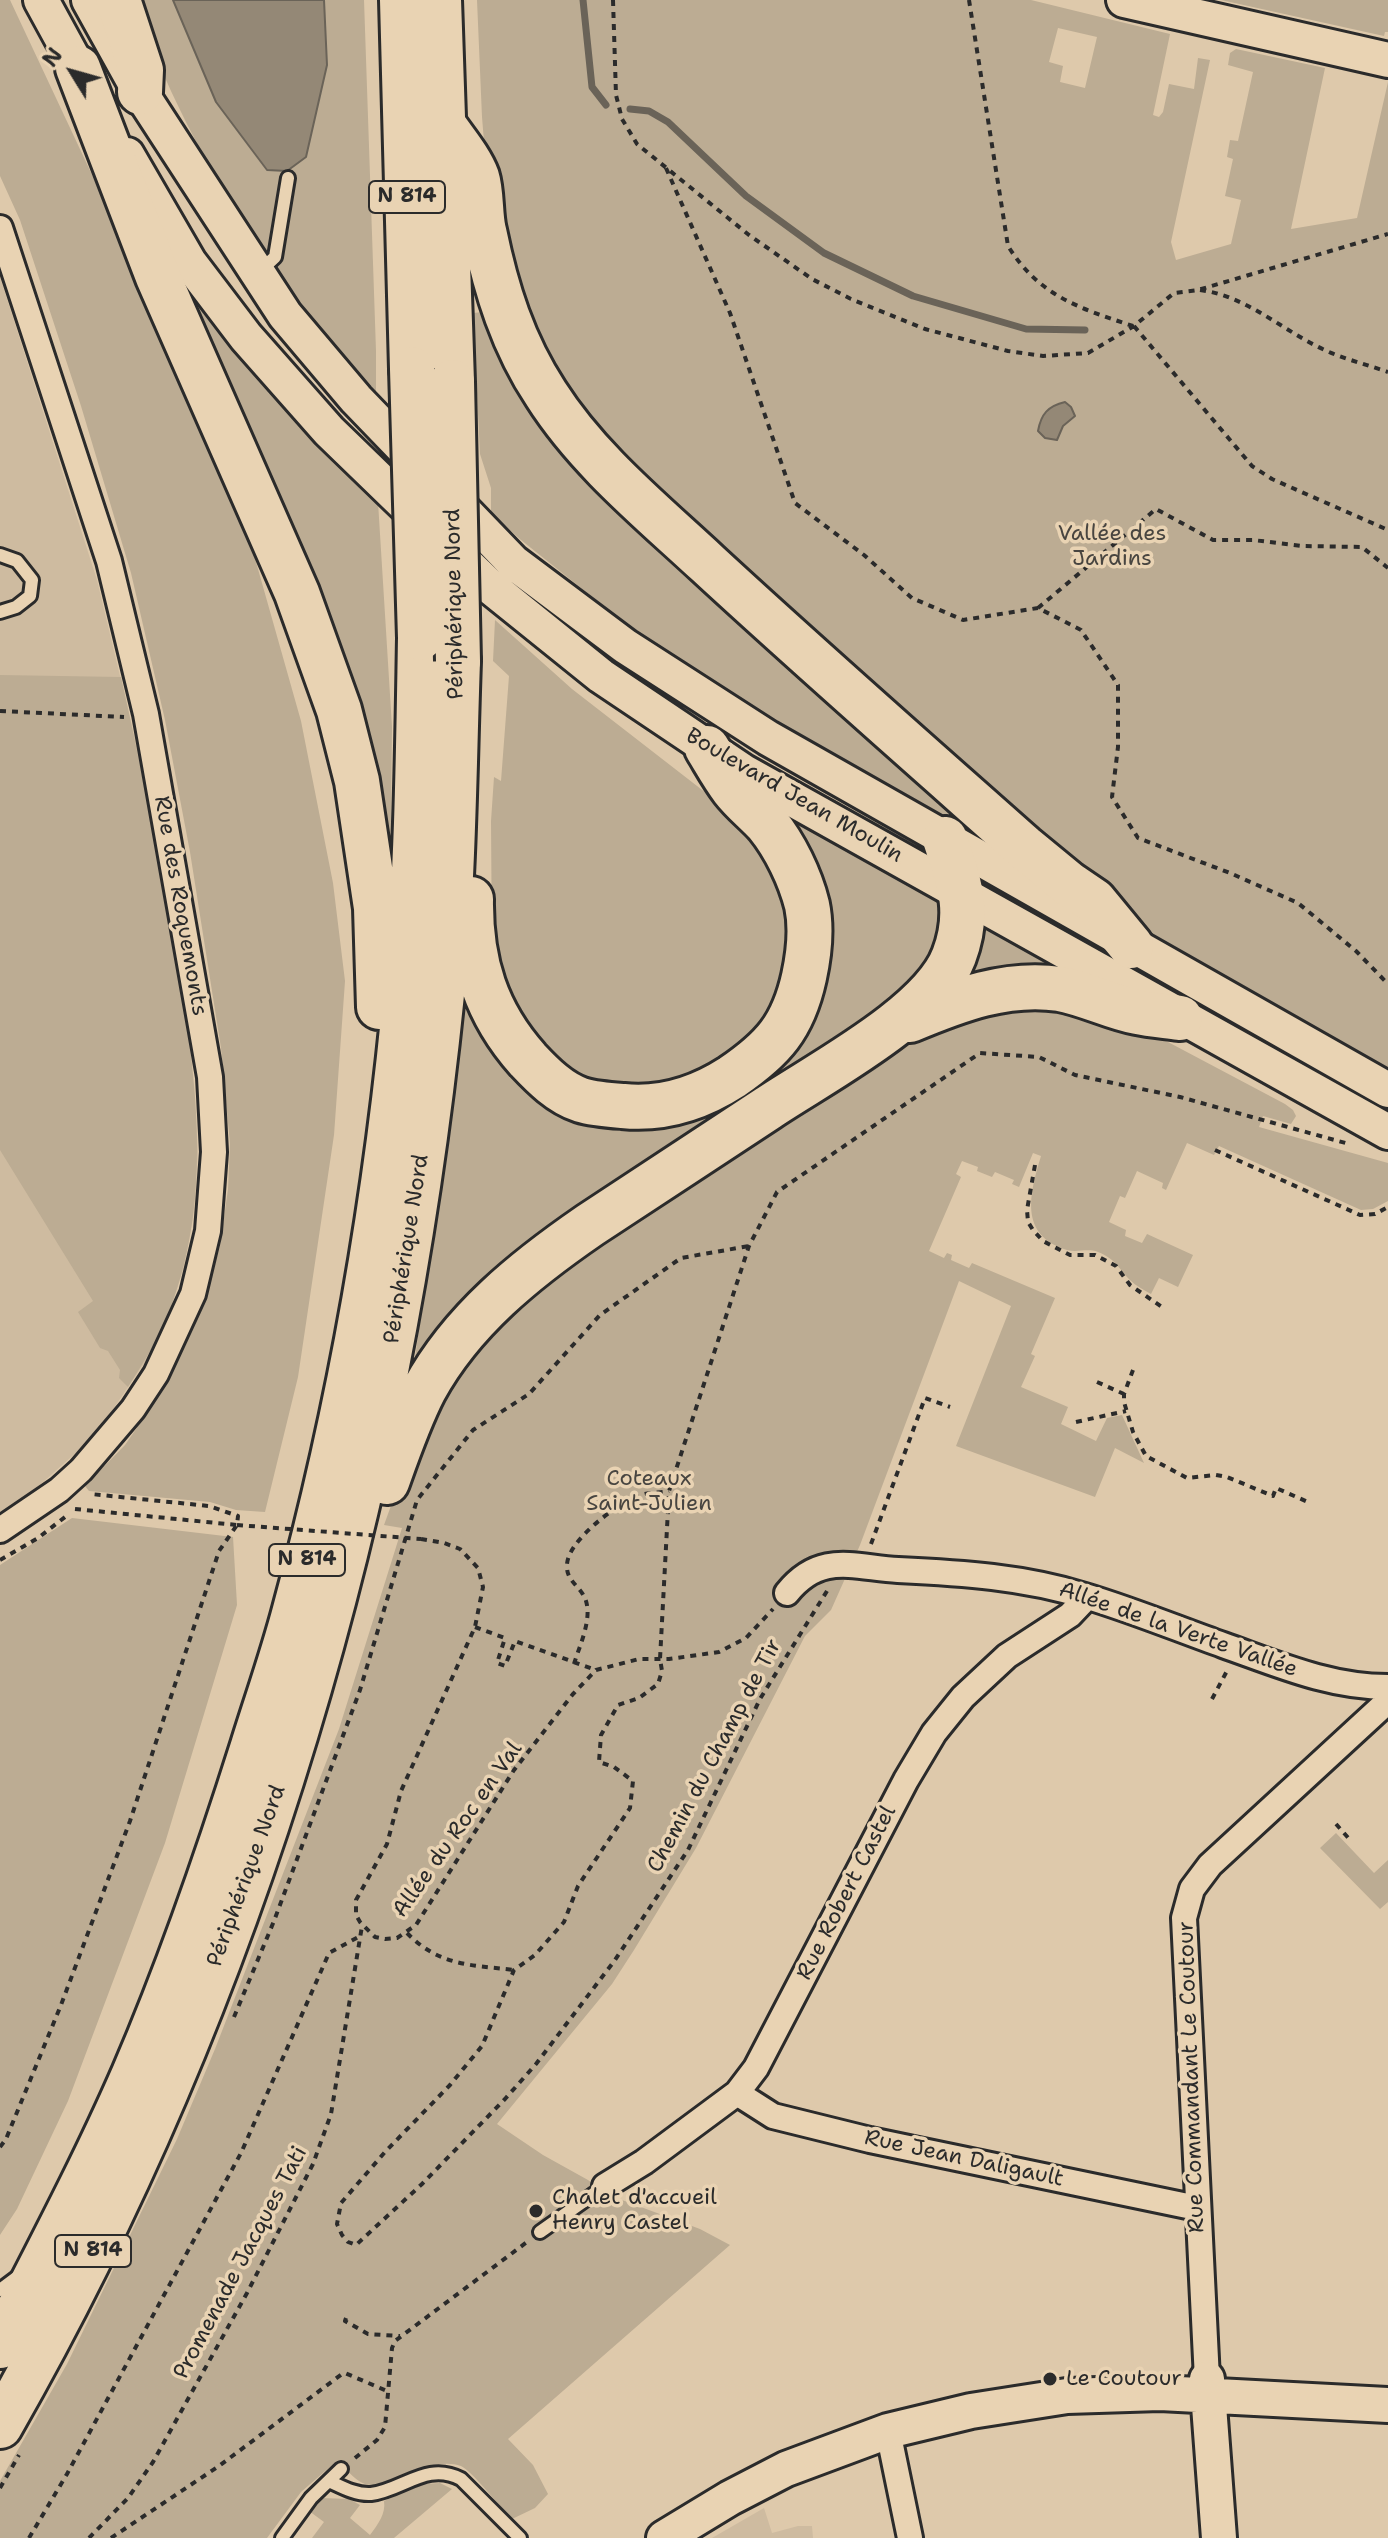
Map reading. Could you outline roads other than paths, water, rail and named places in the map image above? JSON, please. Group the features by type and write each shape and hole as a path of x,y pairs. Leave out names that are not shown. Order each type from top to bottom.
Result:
{"highway":[{"path":"118,0 141,70 140,92"},
{"name":"Périphérique Nord","path":"0,2346 134,2074 190,1936 295,1611 354,1360 396,1069 415,849 420,638 441,121 439,0"},
{"name":"Périphérique Nord","path":"12,2436 175,2070 275,1803 349,1546 384,1391 410,1248 443,991 453,831 458,661 397,9"},
{"path":"78,68 158,277 297,593 334,694 357,781 376,908 379,1029 396,1069"},
{"path":"441,121 477,178 480,214 490,260 515,339 547,396 566,422 614,476 718,574 1024,847 1094,901 1131,946"},
{"path":"453,831 471,869 470,910 474,954 492,1010 506,1035 543,1076 580,1099 607,1105 664,1106 698,1096 759,1059 774,1044 800,993 810,931 807,906 799,882 779,841 734,790 707,748"},
{"path":"349,1546 383,1495 403,1437 424,1391 441,1362 481,1314 545,1256 886,1030 935,988 945,974 959,940 963,894 945,839"},
{"path":"886,1030 963,998 1027,988 1059,989 1135,1011 1180,1018"}],"main road":[{"name":"Boulevard Jean Moulin","path":"41,0 189,262 246,337 329,431 488,585 601,676 744,772 1180,1018 1374,1140"},
{"path":"89,0 140,92"},
{"path":"1124,0 1388,60"},
{"name":"Boulevard Jean Moulin","path":"140,92 285,315 356,399 513,562 625,646 768,738 1388,1090"},
{"path":"664,2538 786,2469 888,2431 971,2411 1067,2396 1207,2388 1388,2405"},
{"name":"Rue Commandant Le Coutour","path":"1207,2388 1219,2538"}],"street":[{"name":"Rue des Roquemonts","path":"0,228 109,561 146,714 210,1077 214,1152 208,1231 193,1294 156,1374 133,1409 81,1470 59,1490 0,1530"},
{"name":"Allée de la Verte Vallée","path":"787,1593 799,1579 817,1567 969,1574 1038,1582 1272,1665 1332,1682 1388,1687"},
{"name":"Rue Robert Castel","path":"605,2186 644,2162 737,2093 756,2068 906,1780 934,1733 963,1697 1007,1656 1070,1615 1087,1597"},
{"name":"Rue Commandant Le Coutour","path":"1207,2388 1184,1918 1192,1889 1210,1865 1388,1701"},
{"name":"Rue Jean Daligault","path":"737,2093 773,2116 886,2143 1197,2208"},
{"path":"888,2431 910,2538"}],"lane":[{"path":"257,274 275,257 288,178"},
{"path":"0,555 17,561 32,580 30,596 16,607 0,612"},
{"path":"540,2232 605,2186"},
{"path":"0,2290 46,2256"},
{"path":"282,2538 311,2498 341,2469"},
{"path":"329,2481 368,2494 430,2473 449,2474 461,2479 520,2538"}],"waterway":[{"path":"583,0 592,87 606,105"},
{"path":"630,109 649,111 668,122 746,196 824,253 913,296 1026,329 1085,330"}],"place":[{"name":"Chalet d'accueil Henry Castel","path":"536,2211"},
{"name":"Le Coutour","path":"1050,2379"}],"park label":[{"name":"Vallée des Jardins","path":"1112,546"},
{"name":"Coteaux Saint-Julien","path":"649,1492"}]}
